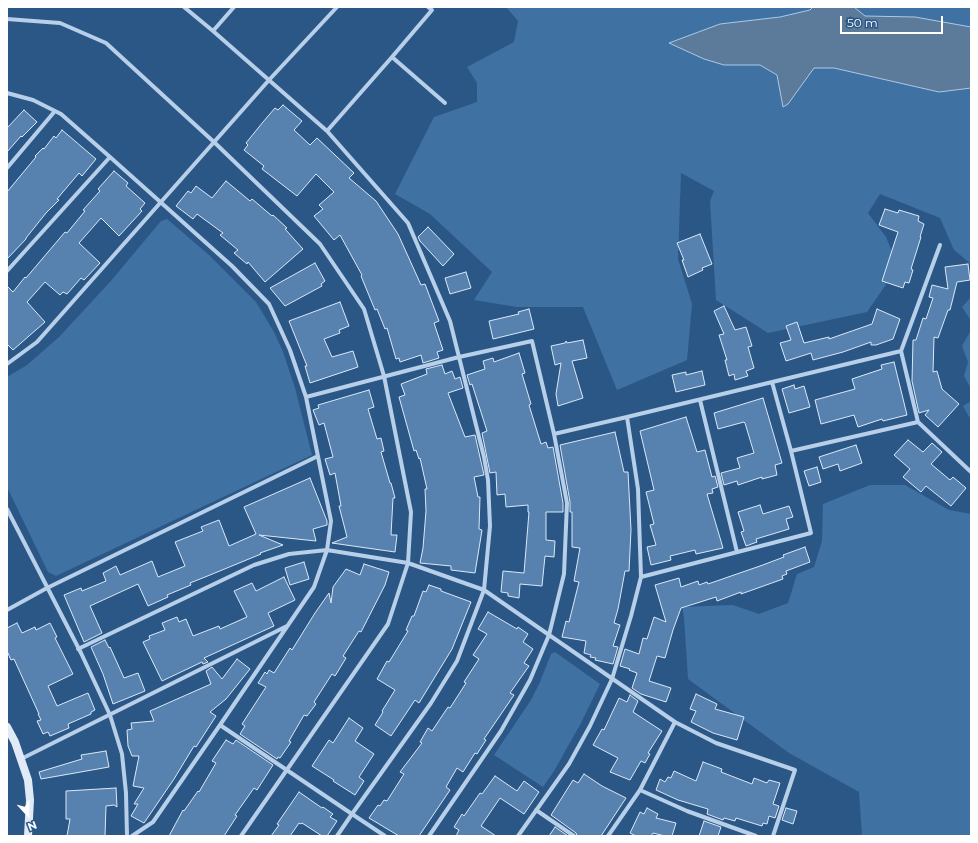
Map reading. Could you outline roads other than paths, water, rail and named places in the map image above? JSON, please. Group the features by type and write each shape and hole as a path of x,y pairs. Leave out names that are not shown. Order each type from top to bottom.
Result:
{"street":[{"path":"184,7 327,131 408,222 450,321 484,457 488,480 490,526 484,590 457,661 431,702 337,836"},
{"path":"213,31 234,7"},
{"path":"7,364 37,342 215,143 269,80 337,7"},
{"path":"327,131 432,10 428,7"},
{"path":"7,19 60,23 106,43 215,143 320,244 364,309 384,376 411,512 408,563 388,624 242,836"},
{"path":"392,57 445,103"},
{"path":"7,94 32,100 61,114 162,202 232,266 269,304 290,350 306,397 331,521 328,550 314,587 153,822 132,836"},
{"path":"7,168 55,111"},
{"path":"7,271 110,157"},
{"path":"940,246 900,351 918,422 971,472"},
{"path":"306,397 459,357 532,341 554,434 567,503 564,574 549,636 530,680 501,731 429,836"},
{"path":"554,434 900,351"},
{"path":"641,577 811,533 772,382"},
{"path":"700,400 737,552"},
{"path":"518,836 569,764 590,726 612,679 631,616 641,577 638,489 627,417"},
{"path":"791,451 918,422"},
{"path":"7,610 47,588 318,456"},
{"path":"7,509 110,716 122,754 126,793 127,836"},
{"path":"78,649 254,565 289,554 328,550 408,563 484,590 676,722 716,743 795,770 773,836"},
{"path":"21,760 288,626"},
{"path":"608,836 640,790 676,722"},
{"path":"220,724 385,836"},
{"path":"7,727 28,780 30,800 28,836"},
{"path":"640,790 687,811 756,836"},
{"path":"536,810 574,836"}]}
